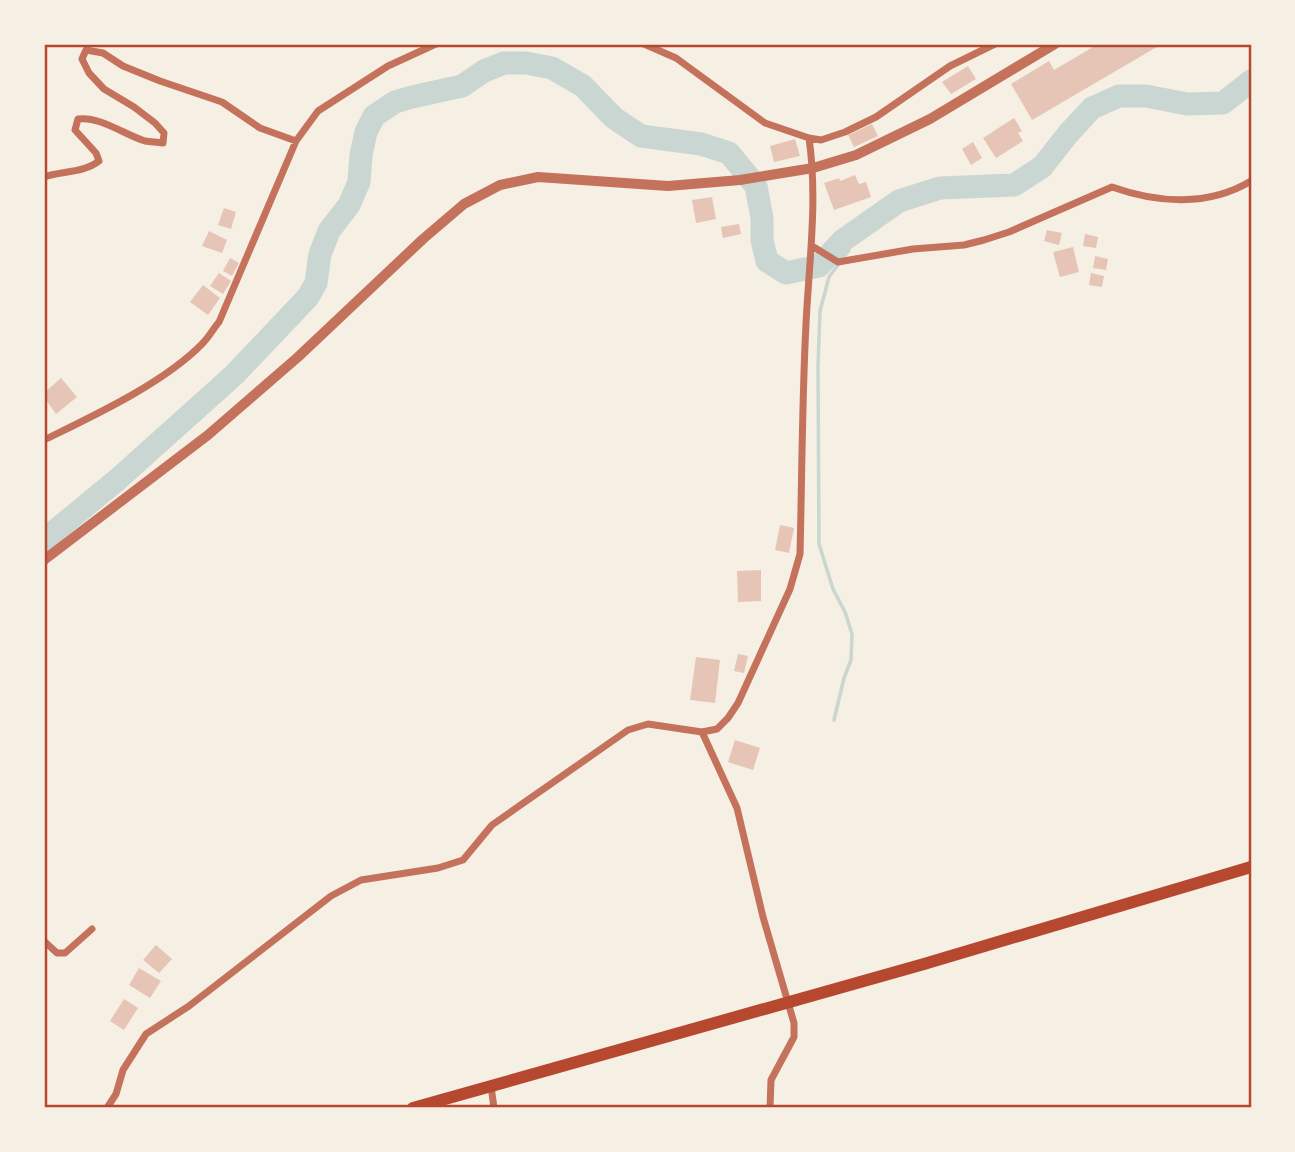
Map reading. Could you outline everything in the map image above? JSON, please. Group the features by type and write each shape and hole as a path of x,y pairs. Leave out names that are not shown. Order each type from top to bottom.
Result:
{"main road":[{"path":"413,1108 923,964 1251,867"}],"street":[{"path":"44,440 154,381 203,343 219,322 296,141 318,111 388,66 436,44"},
{"path":"644,44 676,58 765,123 821,140 876,117 950,66 995,44"},
{"path":"44,560 208,435 298,358 464,204 500,185 538,177 668,186 740,180 813,168 856,155 930,119 1055,44"},
{"path":"44,177 83,169 99,161 96,153 75,130 78,119 84,118 111,126 146,141 163,142 164,133 155,123 104,89 89,74 82,59 86,50 103,54 160,81 222,103 260,128 296,141"},
{"path":"107,1108 116,1094 123,1070 146,1034 189,1006 331,896 361,880 438,868 463,860 492,825 628,730 648,724 702,732 718,729 728,718 738,703 790,590 800,554 806,325 812,246 813,168 808,138"},
{"path":"812,246 838,262 964,245 1009,232 1111,187 1161,199 1188,200 1207,198 1237,189 1251,181"},
{"path":"702,732 737,808 763,917 794,1023 794,1037 771,1080 770,1108"},
{"path":"44,941 57,953 65,953 92,929"},
{"path":"491,1086 494,1108"}],"building":[{"path":"1098,44 1162,44 1032,120 1011,84 1049,61 1054,70"},
{"path":"968,66 976,79 951,94 942,82"},
{"path":"1014,118 1022,131 1018,133 1023,141 996,158 983,138"},
{"path":"872,124 878,136 854,147 848,135"},
{"path":"795,139 800,156 774,162 770,146"},
{"path":"973,142 982,158 971,165 962,149"},
{"path":"855,175 859,184 866,182 871,197 834,210 824,183"},
{"path":"712,197 716,219 696,223 692,200"},
{"path":"224,208 236,212 231,229 218,225"},
{"path":"739,224 741,234 723,238 721,227"},
{"path":"1047,230 1062,233 1059,245 1044,241"},
{"path":"209,231 227,240 222,253 202,246"},
{"path":"1085,234 1098,237 1096,248 1083,246"},
{"path":"1073,247 1079,272 1060,277 1053,252"},
{"path":"1095,256 1108,259 1106,270 1093,268"},
{"path":"230,258 239,263 232,276 223,271"},
{"path":"219,273 231,281 223,294 210,286"},
{"path":"1091,273 1104,276 1102,287 1089,285"},
{"path":"203,285 220,298 208,315 190,302"},
{"path":"61,378 77,397 56,414 44,393"},
{"path":"780,525 794,528 789,553 775,550"},
{"path":"761,570 761,601 738,602 737,571"},
{"path":"738,654 748,656 744,673 734,671"},
{"path":"696,657 720,660 715,703 690,700"},
{"path":"735,740 760,748 753,770 728,762"},
{"path":"156,945 172,959 159,973 143,960"},
{"path":"139,968 161,981 150,998 129,985"},
{"path":"124,999 138,1008 124,1030 110,1021"}],"waterway":[{"path":"44,540 117,480 234,375 308,297 316,283 320,254 329,231 349,205 359,182 366,132 374,116 395,102 462,86 484,71 504,63 526,63 552,68 583,86 614,118 641,136 701,144 729,153 756,186 767,261 786,273 819,266 842,241 899,201 940,188 1014,185 1042,167 1092,108 1119,96 1146,96 1187,104 1223,103 1251,81"},
{"path":"834,720 851,660 852,634 845,612 833,589 819,544 818,366 820,311 829,277 849,250 842,241"}]}
